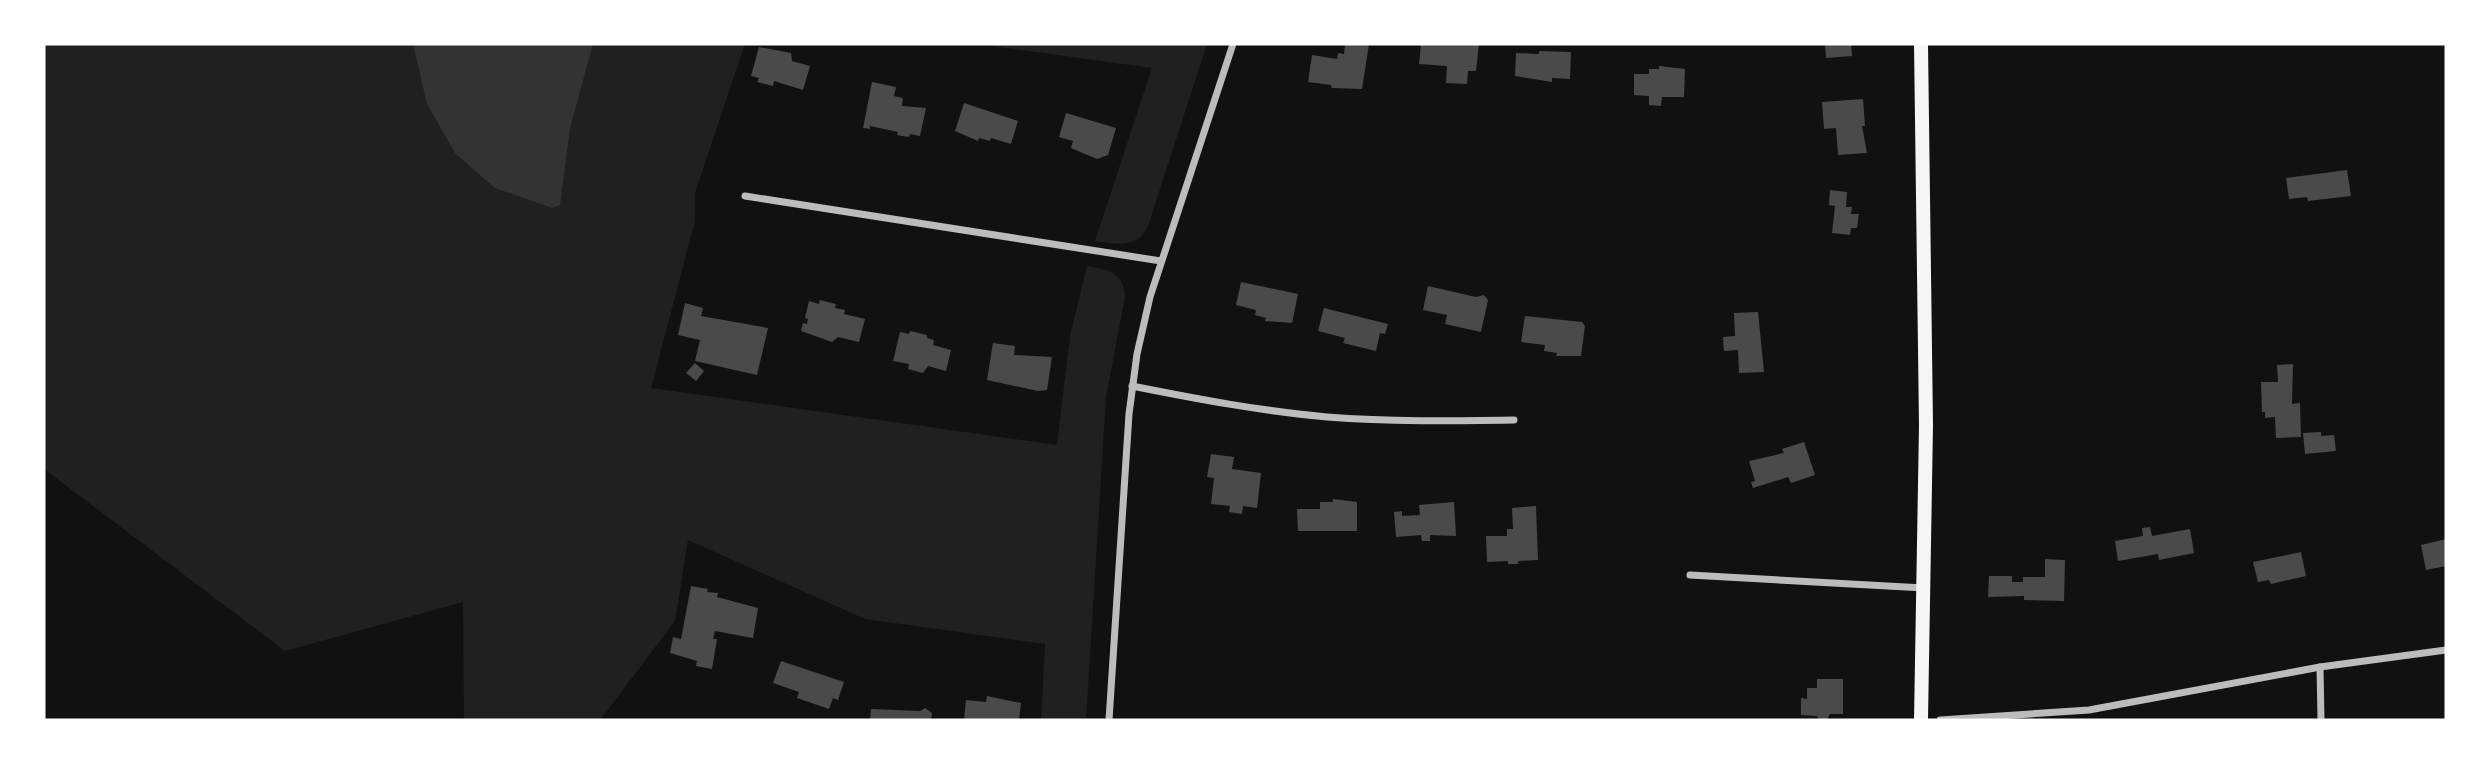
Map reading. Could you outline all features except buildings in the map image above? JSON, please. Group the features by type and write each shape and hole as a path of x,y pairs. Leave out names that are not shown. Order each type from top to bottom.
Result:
{"main road":[{"path":"1921,44 1926,425 1921,720"}],"street":[{"path":"1109,720 1132,386 1150,297 1233,44"},
{"path":"745,196 1161,261"},
{"path":"1132,386 1227,405 1328,417 1404,421 1514,420"},
{"path":"1690,575 1924,588"},
{"path":"1940,720 2089,709 2320,667 2446,650"},
{"path":"2320,667 2321,720"}],"shaded area":[{"path":"44,44 745,44 695,193 695,221 651,388 1057,445 1070,336 1087,266 1114,274 1122,282 1125,297 1106,397 1086,720 1041,720 1045,644 865,619 688,540 675,621 600,720 464,720 463,602 285,651 44,469"},
{"path":"413,44 593,44 570,128 560,205 552,208 495,188 455,153 427,104"},
{"path":"977,44 1207,44 1144,233 1126,243 1095,241 1152,68"}]}
